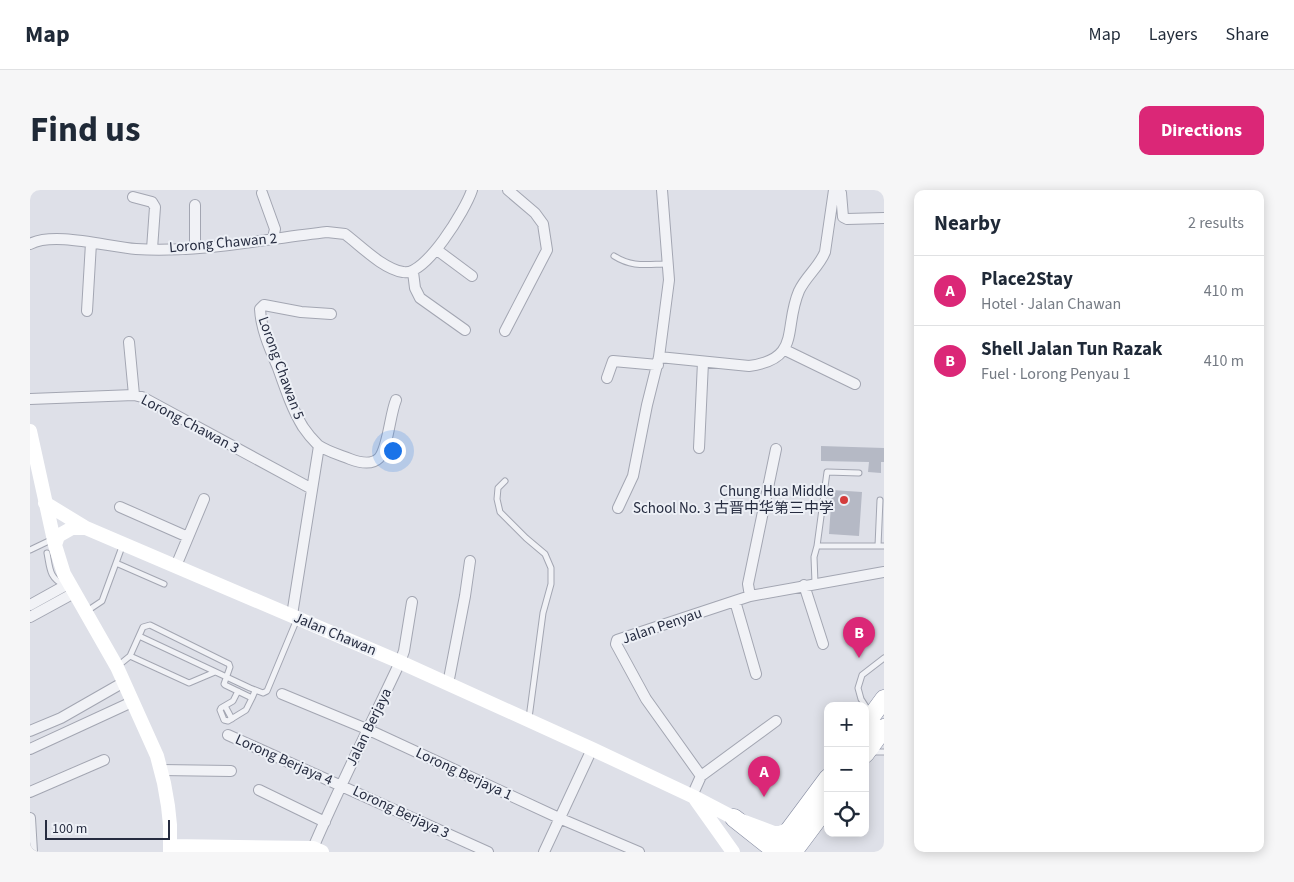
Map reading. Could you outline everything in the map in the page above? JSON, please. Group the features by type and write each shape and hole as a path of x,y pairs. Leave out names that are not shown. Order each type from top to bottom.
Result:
{"highway":[{"path":"867,747 884,699"},
{"path":"730,816 775,851 824,784"},
{"path":"793,852 824,810"}],"street":[{"path":"465,330 420,298 409,272 437,250 468,200 472,190"},
{"path":"505,331 546,250 543,224 535,213 508,190"},
{"path":"618,508 633,476 658,361 668,298 669,264 662,190"},
{"path":"607,378 613,361 703,362 749,366 773,360 785,350 799,290 822,260 825,252 834,190"},
{"path":"838,190 841,193 843,217 847,219 884,218"},
{"path":"262,193 275,229 273,238"},
{"path":"133,198 152,202 155,207 152,249"},
{"path":"195,205 195,248"},
{"name":"Lorong Chawan 2","path":"30,244 49,238 136,249 195,248 327,232 345,234 384,264 409,272"},
{"path":"87,311 90,243"},
{"path":"437,250 472,276"},
{"name":"Lorong Chawan 5","path":"331,314 301,312 264,305 260,309 260,320 290,401 304,429 319,446 362,463 372,462 379,458 386,442 392,409 396,400"},
{"path":"129,342 134,395"},
{"path":"785,350 855,384"},
{"path":"699,448 703,362"},
{"name":"Lorong Chawan 3","path":"30,399 134,395 142,397 312,489"},
{"path":"31,439 52,546 69,588 117,667 157,756 164,783 170,825 170,849 318,850"},
{"path":"294,617 319,446"},
{"path":"750,596 748,584 776,449"},
{"path":"176,566 204,499"},
{"name":"Jalan Chawan","path":"45,503 86,528 400,662 592,749 730,816"},
{"path":"120,507 188,538"},
{"path":"52,546 58,536 72,528 86,528"},
{"path":"448,684 470,561"},
{"name":"Jalan Penyau","path":"701,776 646,699 616,642 621,637 750,596 884,572"},
{"path":"810,584 823,644"},
{"path":"30,606 69,588"},
{"path":"30,617 69,588"},
{"path":"735,601 756,674"},
{"name":"Jalan Berjaya","path":"318,850 325,822 341,784 369,730 400,662 404,651 412,602"},
{"path":"30,731 61,718 124,682"},
{"name":"Lorong Berjaya 1","path":"282,694 369,730 559,818 639,852"},
{"path":"30,749 132,702"},
{"path":"733,852 692,796 701,776 776,721"},
{"name":"Lorong Berjaya 4","path":"228,735 341,784"},
{"path":"544,852 592,749"},
{"path":"30,792 104,760"},
{"path":"161,770 231,771"},
{"name":"Lorong Berjaya 3","path":"341,784 488,852"},
{"path":"259,790 325,822"},
{"path":"715,825 717,816 730,816 774,833 780,833 792,828"},
{"path":"30,819 31,845"}],"lane":[{"path":"614,256 632,265 669,264"},
{"path":"810,584 827,472 859,473"},
{"path":"505,481 498,488 500,512 545,554 551,568 551,584 544,613 529,721"},
{"path":"817,546 881,546 880,500"},
{"path":"85,612 102,601 123,544"},
{"path":"30,550 52,546"},
{"path":"116,563 164,584"},
{"path":"140,636 255,691 263,693 267,691 294,617"},
{"path":"117,667 130,656 143,628 150,625 229,664 230,667 224,684 252,698"},
{"path":"130,656 189,683 216,672"},
{"path":"874,723 861,699 858,688 862,675 884,658"},
{"path":"238,691 233,701 225,706 232,719 246,710 255,691"},
{"path":"869,753 884,752"}],"building":[{"path":"821,446 884,448 884,462 881,462 881,473 868,472 869,462 821,461"},
{"path":"832,490 862,492 859,536 829,534"}],"place":[{"name":"Chung Hua Middle School No. 3 古晋中华第三中学","path":"844,500"},
{"name":"Shell Jalan Tun Razak","path":"859,658"},
{"name":"Place2Stay","path":"764,797"}]}
